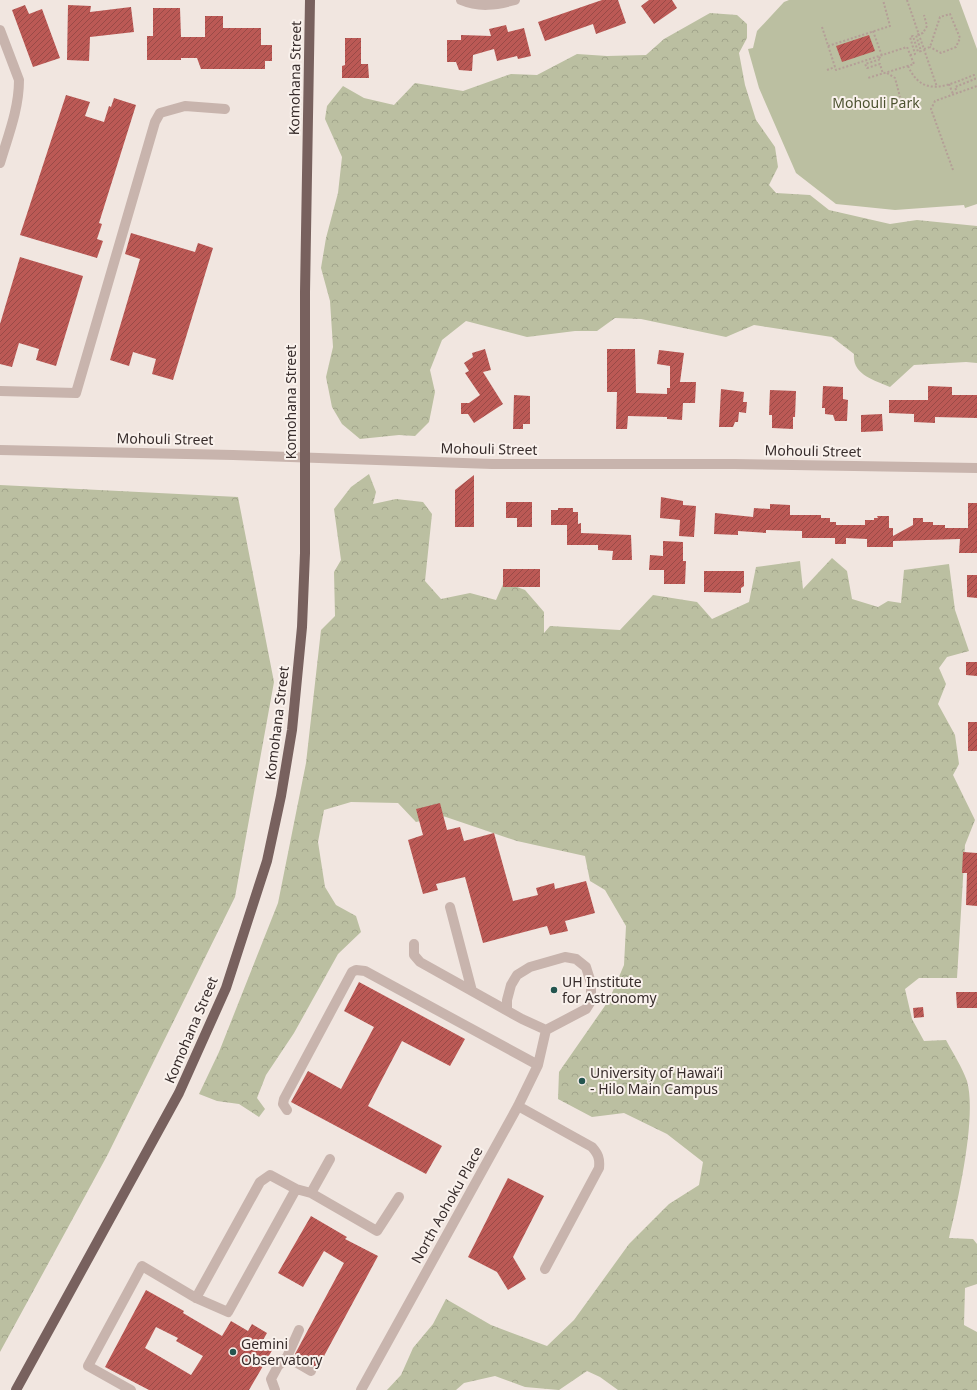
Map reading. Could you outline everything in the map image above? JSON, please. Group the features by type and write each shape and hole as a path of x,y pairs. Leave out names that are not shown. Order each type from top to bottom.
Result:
{"main road":[{"name":"Komohana Street","path":"16,1390 179,1093 226,988 268,861 292,730 302,627 305,553 305,292 310,0"}],"street":[{"path":"461,0 472,4 487,6 515,0"},
{"path":"0,30 19,80 18,103 0,163"},
{"path":"0,391 76,393 160,113 185,106 225,109"},
{"name":"Mohouli Street","path":"0,450 306,457 492,464 734,464 977,468"},
{"path":"450,907 472,991"},
{"path":"414,944 414,955 420,962 507,1010 546,1030 586,1010 592,1001 591,983 586,967 576,959 565,957 530,966 517,975 511,985 507,1000 507,1010"},
{"path":"287,1110 283,1104 284,1099 352,972 356,970 365,971 538,1065"},
{"name":"North Aohoku Place","path":"361,1390 518,1106 538,1065 546,1030"},
{"path":"518,1106 592,1147 598,1154 600,1160 599,1168 545,1270"},
{"path":"311,1193 330,1159"},
{"path":"196,1298 260,1182 270,1175 296,1189 311,1193 377,1231 399,1197"},
{"path":"131,1390 88,1366 142,1266 196,1298 228,1312 296,1189"},
{"path":"275,1390 271,1379 278,1366 287,1357 299,1330"},
{"path":"287,1357 311,1371"}],"path":[{"path":"828,46 890,26 883,0"},
{"path":"907,0 937,87"},
{"path":"924,49 930,47 941,53 956,47 960,38 950,14 940,18 930,47"},
{"path":"910,55 915,54 910,37 913,36 918,52 921,52 916,35 923,33 927,26 924,15"},
{"path":"822,27 836,70 908,47 914,64 868,78"},
{"path":"873,31 881,56"},
{"path":"881,56 881,59 865,64 867,68 880,64 882,74"},
{"path":"908,66 913,77 924,85 937,87 974,75 975,79 955,87 957,93"},
{"path":"828,70 835,67"},
{"path":"886,73 895,78 900,97"},
{"path":"949,84 954,94"},
{"path":"953,170 932,109 935,101 977,86"}],"green space":[{"name":"Mohouli Park","path":"789,0 959,0 977,49 977,204 965,208 964,205 895,210 836,204 796,173 759,88 748,49 753,48 757,31 784,2"},
{"path":"710,13 737,15 747,24 747,38 739,53 745,85 756,120 775,147 778,167 769,185 776,193 810,195 829,210 890,224 917,220 977,226 977,363 966,362 914,365 890,387 865,376 860,372 854,361 854,354 832,337 754,325 726,337 641,319 615,318 597,331 575,331 527,337 466,321 442,340 430,370 435,392 429,422 415,436 399,435 360,439 342,424 332,407 326,377 333,347 330,301 321,268 326,238 338,193 342,157 325,119 327,106 343,86 364,98 394,105 415,83 463,91 511,74 537,75 577,54 607,56 646,55 664,39"},
{"path":"369,474 376,492 373,504 396,499 423,502 432,514 425,581 441,599 470,593 496,600 504,582 525,590 544,612 544,633 550,626 620,630 653,595 697,602 712,619 749,602 756,567 800,561 803,589 832,558 847,571 852,599 878,607 888,601 901,603 904,570 949,564 955,610 969,651 947,657 939,668 946,684 938,704 955,735 959,764 953,775 975,820 965,845 957,978 919,978 905,989 912,1019 924,1041 946,1040 967,1081 970,1115 968,1136 961,1181 949,1238 973,1239 977,1244 977,1284 965,1288 964,1325 977,1332 977,1390 618,1390 600,1377 587,1371 559,1390 525,1387 495,1376 464,1383 456,1390 387,1390 401,1375 413,1348 433,1324 446,1299 491,1325 547,1346 574,1320 629,1244 669,1204 699,1185 703,1162 667,1134 624,1113 592,1117 558,1099 559,1072 609,1000 624,965 626,926 605,890 590,881 585,856 517,841 443,816 416,822 398,803 351,802 324,810 318,842 325,887 336,905 356,916 361,932 338,954 294,1033 266,1075 257,1098 265,1109 259,1117 239,1104 217,1101 199,1094 219,1052 278,903 306,763 321,630 335,616 334,572 341,560 334,509 351,487"},
{"path":"0,485 238,497 274,682 235,897 108,1154 0,1352"}],"building":[{"path":"602,0 618,0 626,23 596,34 593,24 545,41 538,22"},
{"path":"649,0 672,0 677,8 654,24 641,6"},
{"path":"25,5 29,14 42,9 60,58 33,67 12,10"},
{"path":"68,5 91,6 90,12 131,7 134,32 90,37 89,61 67,60"},
{"path":"153,8 180,8 181,37 205,37 205,16 223,16 223,28 261,28 261,45 272,45 272,61 265,61 265,69 201,69 197,58 181,58 181,60 147,60 147,36 153,36"},
{"path":"506,25 508,32 524,28 531,56 518,59 517,56 497,61 494,49 473,55 472,71 459,70 456,62 447,62 447,40 461,40 461,35 491,36 489,29"},
{"path":"869,35 875,51 842,62 836,46"},
{"path":"345,38 361,38 361,64 368,64 369,78 342,78 342,66 345,65"},
{"path":"66,95 90,102 85,116 104,122 109,106 111,107 114,98 136,105 99,223 102,224 97,239 103,241 97,258 20,235"},
{"path":"131,233 195,252 198,243 213,248 173,380 152,374 156,359 133,352 129,366 110,360 140,259 125,254"},
{"path":"20,257 83,276 56,366 36,360 39,349 19,343 12,367 0,364 0,324"},
{"path":"485,349 491,370 483,372 503,404 474,423 468,414 461,414 461,403 469,403 480,395 465,373 469,371 464,363 473,357 472,353"},
{"path":"607,349 635,349 636,393 667,394 667,388 670,388 670,366 657,364 659,350 684,353 680,382 696,382 695,403 683,403 682,420 667,419 667,417 628,416 627,429 616,429 617,392 607,392"},
{"path":"823,386 843,387 843,399 848,400 847,421 835,421 833,415 825,414 825,408 822,408"},
{"path":"928,386 952,387 952,395 977,395 977,418 935,417 935,423 914,422 914,414 889,413 889,400 928,400"},
{"path":"721,389 744,392 743,402 747,402 746,413 739,412 738,422 735,422 733,427 719,427"},
{"path":"770,390 796,391 793,429 772,428 772,415 769,415"},
{"path":"514,395 530,396 530,424 523,424 523,429 513,429"},
{"path":"882,414 883,431 861,432 861,415"},
{"path":"474,475 474,527 455,527 455,490"},
{"path":"661,497 683,501 683,505 696,506 694,537 679,536 680,520 660,518"},
{"path":"506,502 532,502 532,527 517,527 517,518 506,518"},
{"path":"968,503 977,503 977,553 959,553 960,539 893,541 893,547 867,547 867,539 846,538 846,544 835,544 835,538 802,538 802,531 766,530 766,533 738,531 738,535 714,534 715,513 753,517 754,508 770,509 770,504 790,505 790,515 821,515 821,518 830,518 830,522 836,522 836,525 865,525 865,520 874,520 874,518 878,518 877,516 889,516 889,528 893,528 893,536 913,525 913,518 923,518 923,522 933,522 933,525 945,525 945,528 968,528"},
{"path":"558,508 573,508 573,512 578,512 578,524 581,523 581,533 631,535 632,560 612,560 613,551 598,550 598,545 567,545 567,525 551,525 551,510 558,510"},
{"path":"663,541 683,542 683,561 686,561 685,584 664,584 664,570 649,570 650,555 663,556"},
{"path":"503,569 540,569 540,587 503,587"},
{"path":"704,571 744,571 744,586 741,588 741,593 704,592"},
{"path":"967,575 977,575 977,598 967,597"},
{"path":"966,662 977,662 977,676 966,675"},
{"path":"968,722 977,722 977,751 968,751"},
{"path":"440,803 447,830 460,827 464,841 494,833 513,901 538,895 536,888 554,883 555,889 586,881 595,913 565,921 568,931 550,935 547,926 483,943 465,877 436,884 438,890 423,894 408,840 423,835 416,809"},
{"path":"963,852 977,853 977,906 966,905 967,873 962,873"},
{"path":"359,982 465,1039 450,1066 402,1041 368,1106 442,1146 426,1174 291,1102 308,1071 341,1089 374,1027 344,1011"},
{"path":"956,992 977,992 977,1008 957,1008"},
{"path":"923,1007 924,1017 914,1018 913,1008"},
{"path":"508,1178 544,1196 513,1257 526,1279 508,1290 497,1272 468,1257"},
{"path":"311,1216 347,1237 345,1239 378,1256 317,1369 295,1354 344,1263 324,1251 303,1287 278,1273"},
{"path":"146,1290 184,1311 183,1313 222,1336 231,1321 248,1331 252,1324 267,1333 263,1340 274,1347 249,1390 149,1390 105,1367","holes":["156,1327 178,1338 176,1341 203,1356 191,1375 145,1348"]}],"place":[{"name":"UH Institute for Astronomy","path":"554,990"},
{"name":"University of Hawaiʻi - Hilo Main Campus","path":"582,1081"},
{"name":"Gemini Observatory","path":"233,1352"}]}
